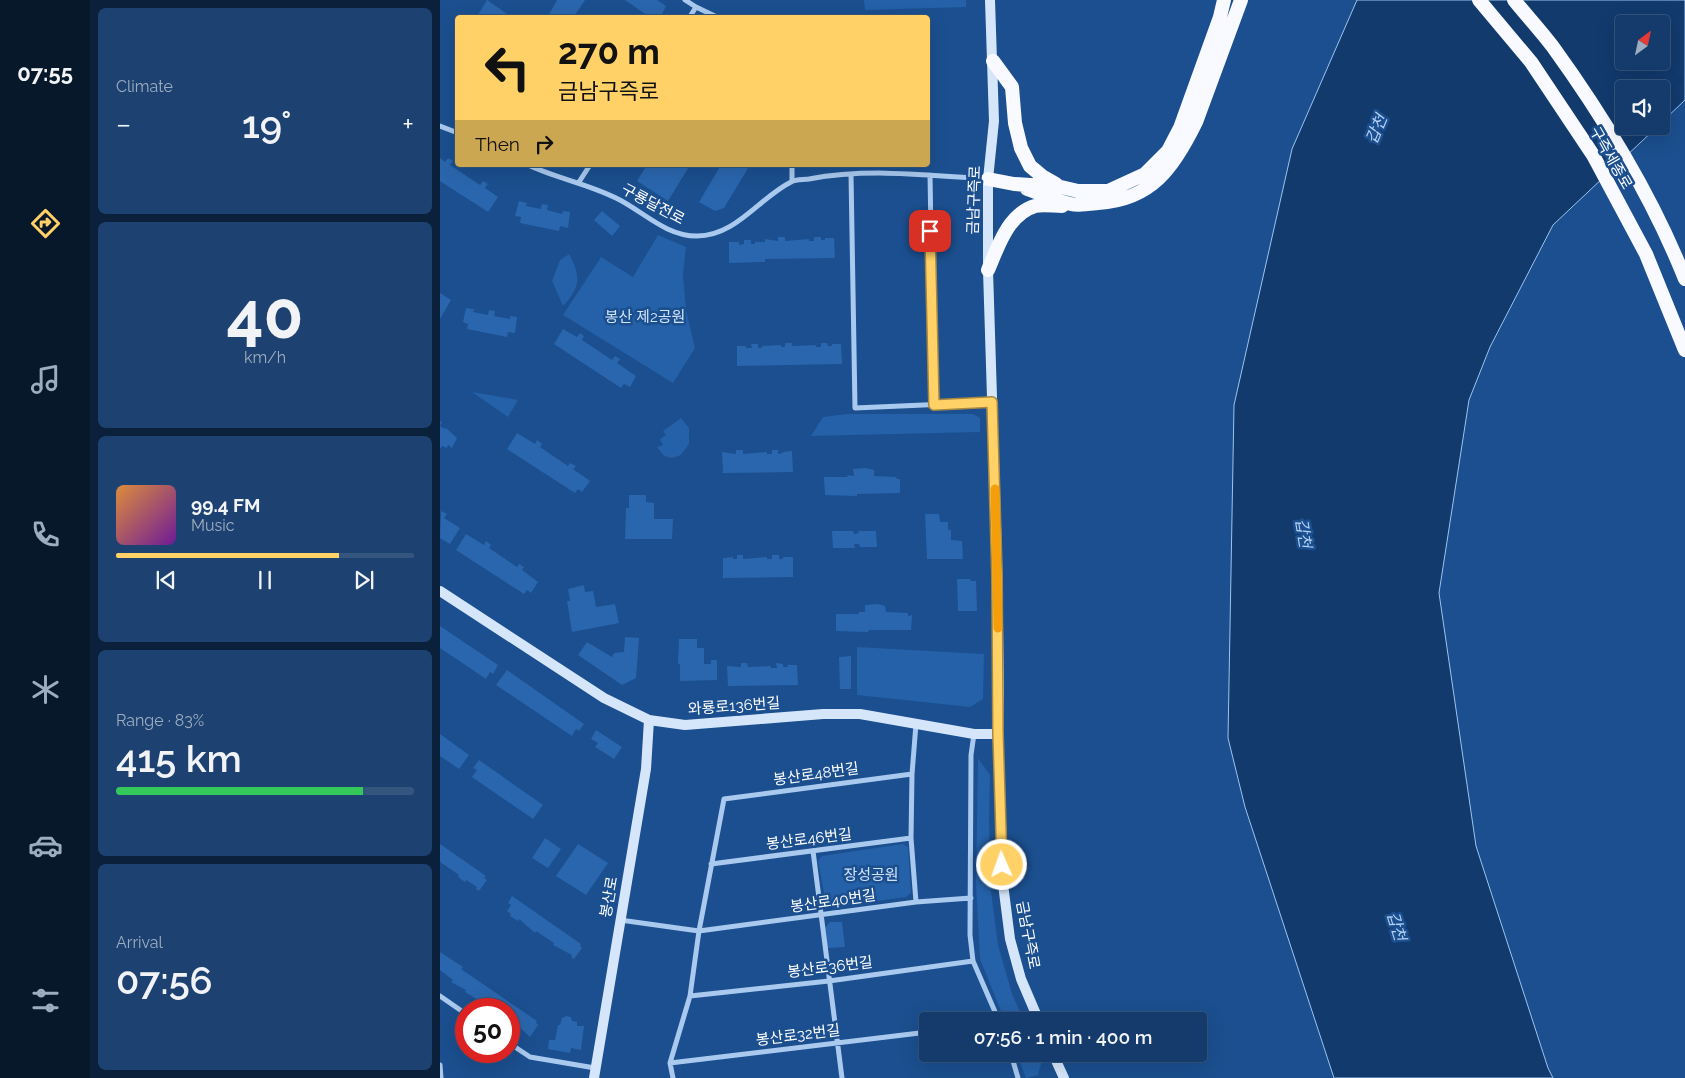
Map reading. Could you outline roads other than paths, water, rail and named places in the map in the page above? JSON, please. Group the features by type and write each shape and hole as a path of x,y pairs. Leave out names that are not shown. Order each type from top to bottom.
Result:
{"highway":[{"path":"988,179 1014,184 1062,187 1078,191 1108,191 1145,174 1168,151 1180,128 1220,17 1224,0"},
{"path":"988,270 1005,232 1020,213 1036,206 1116,202 1147,189 1178,158 1196,122 1241,0"},
{"name":"구즉세종로","path":"1479,0 1531,62 1593,155 1646,254 1685,350"},
{"name":"구즉세종로","path":"1514,0 1552,46 1616,141 1670,242 1685,279"},
{"path":"992,61 1012,88 1015,123 1021,148 1030,166 1042,176 1062,187"},
{"path":"1014,184 1073,205"}],"main road":[{"name":"금남구즉로","path":"990,0 994,121 988,179 988,270 997,567 998,734 1003,884 1010,939 1022,979 1035,1012"},
{"name":"와룡로136번길","path":"440,591 604,698 650,720 685,725 823,714 860,714 974,734 998,734"},
{"name":"봉산로","path":"595,1073 646,769 650,720"},
{"path":"1057,1062 1064,1078"}],"street":[{"path":"685,0 713,15"},
{"path":"691,15 696,7"},
{"path":"440,126 455,132"},
{"name":"구룡달전로","path":"534,167 579,182 617,198 671,231 684,235 698,236 716,233 746,216 792,181 827,175 866,173 988,179"},
{"path":"579,182 589,167"},
{"path":"792,167 792,181"},
{"path":"866,167 866,173"},
{"path":"850,174 854,408 992,402"},
{"path":"930,175 934,405"},
{"path":"916,724 912,774 911,838 916,902"},
{"path":"974,734 972,755 970,935 973,961 995,1012"},
{"name":"봉산로48번길","path":"711,864 724,799 912,774"},
{"name":"봉산로46번길","path":"711,864 911,838"},
{"path":"813,851 842,1078"},
{"path":"673,1078 670,1063 690,996 711,864"},
{"name":"봉산로40번길","path":"620,920 699,931 916,902 970,898"},
{"name":"봉산로36번길","path":"690,996 829,981 973,961"},
{"path":"440,996 455,1006"},
{"name":"봉산로32번길","path":"670,1063 919,1033"},
{"path":"520,1050 530,1057 595,1073"},
{"path":"1013,1062 1018,1078"},
{"path":"440,1065 441,1078"}],"water":[{"name":"갑천","path":"1357,0 1685,0 1685,100 1670,114 1670,80 1615,80 1615,135 1648,135 1553,225 1490,347 1469,400 1439,593 1476,846 1548,1068 1553,1078 1334,1078 1245,807 1228,738 1234,405 1292,149"}],"park label":[{"name":"봉산 제2공원","path":"645,317"},
{"name":"장성공원","path":"871,875"}]}
